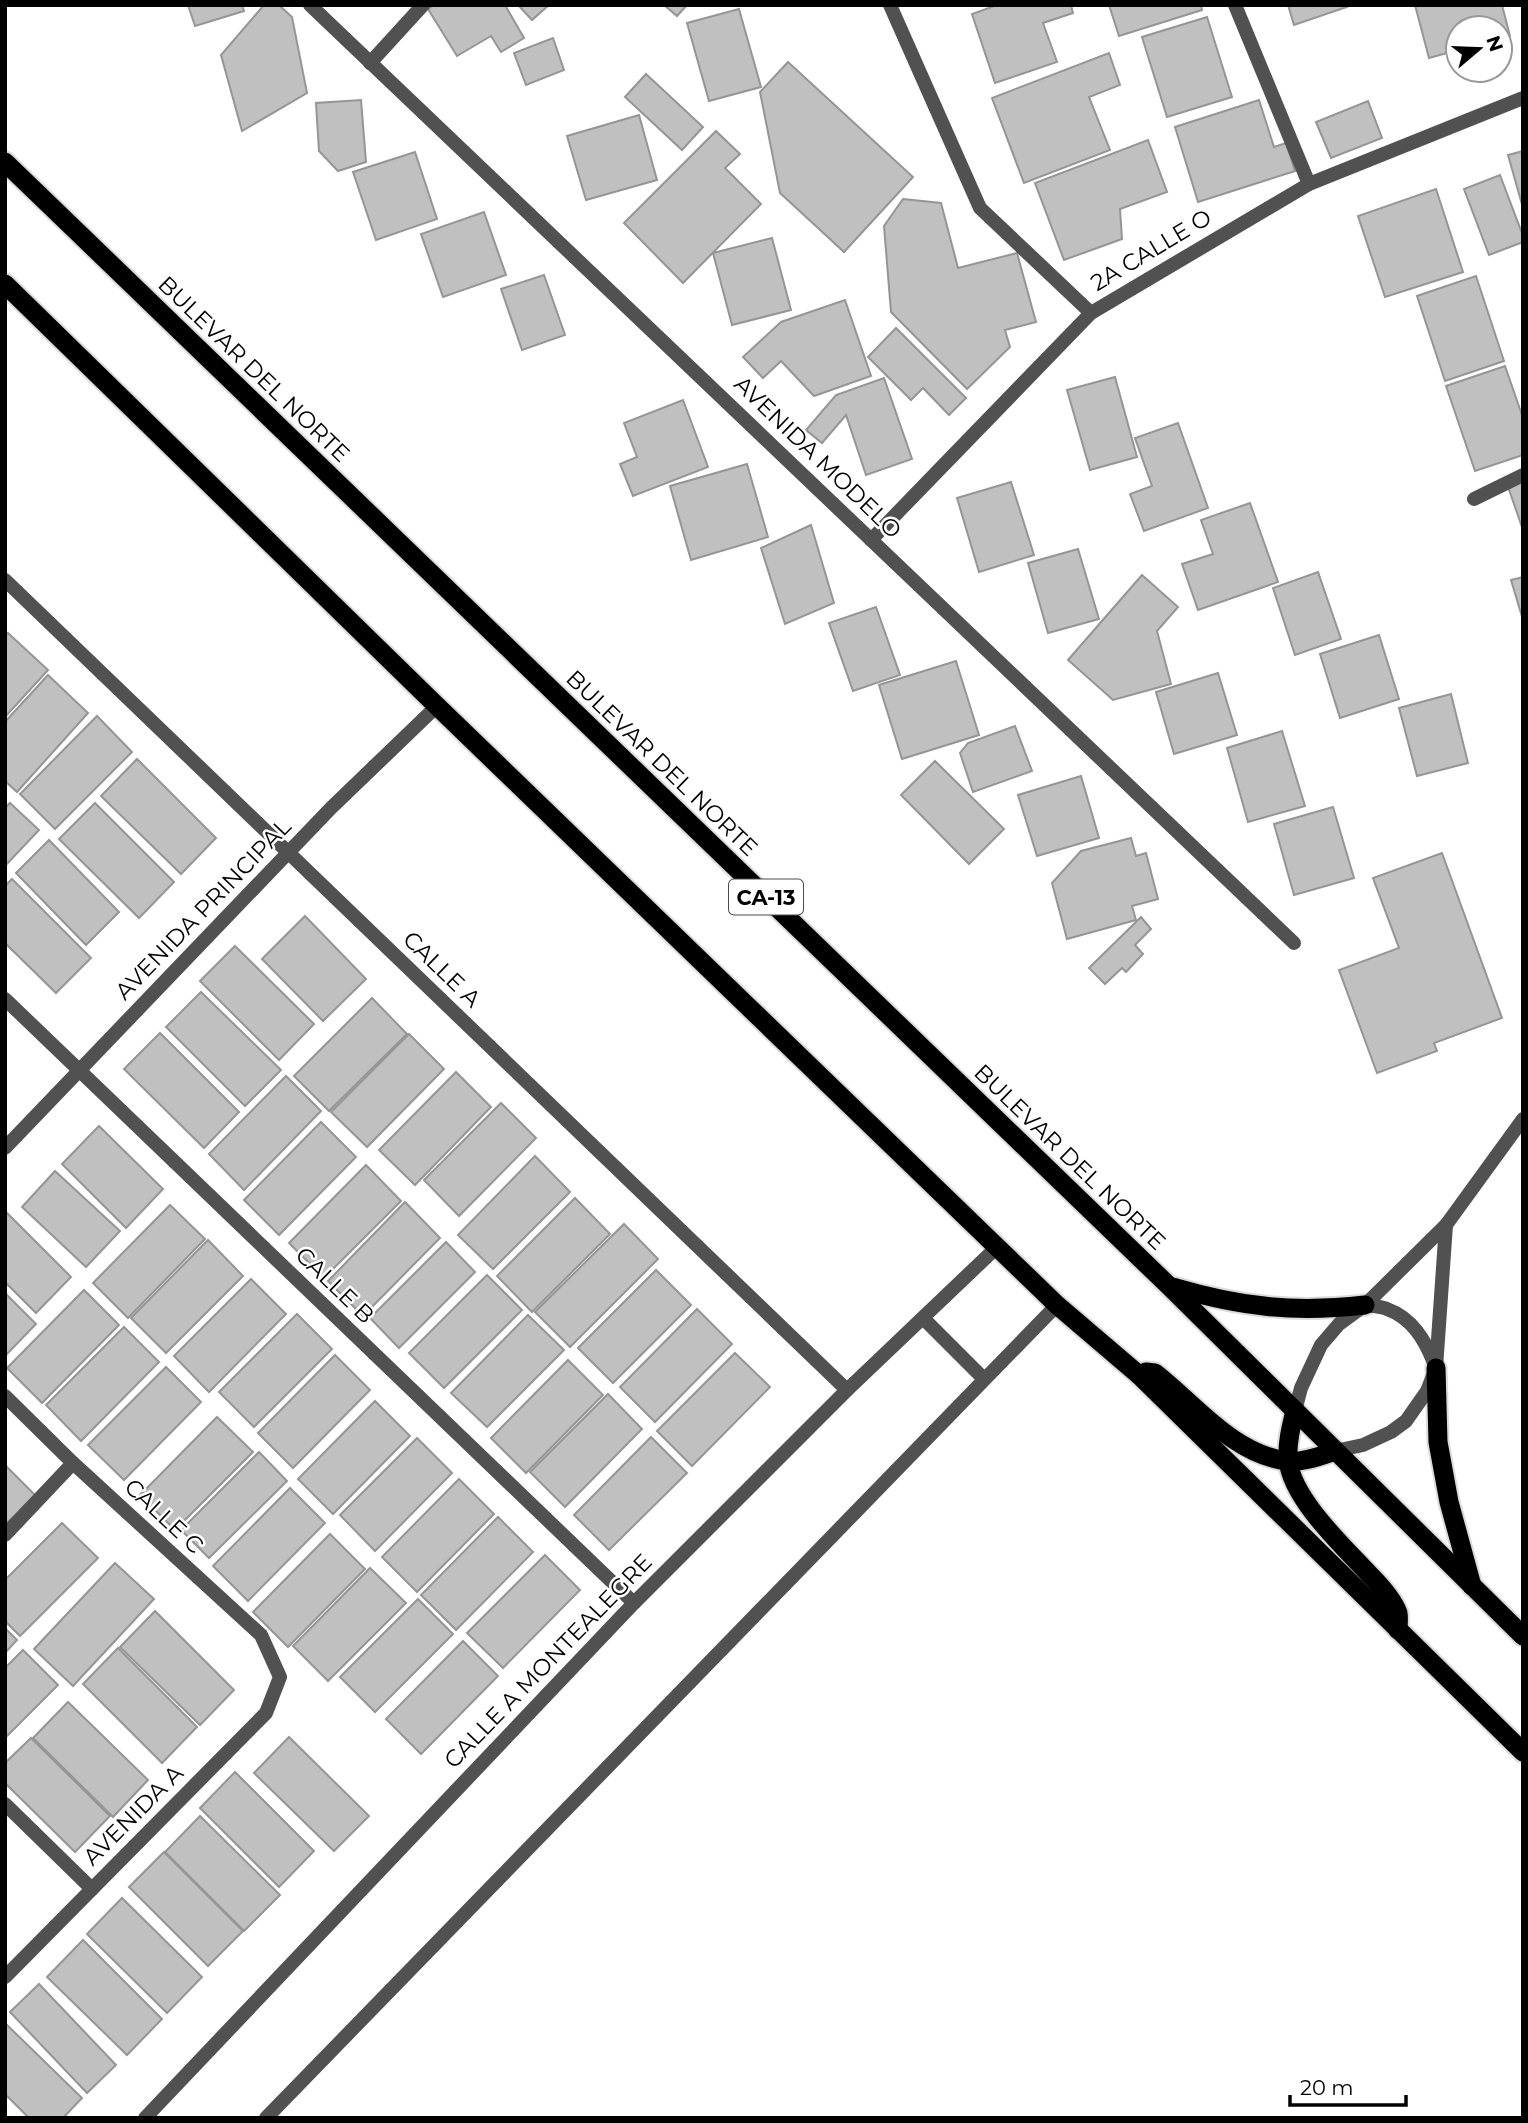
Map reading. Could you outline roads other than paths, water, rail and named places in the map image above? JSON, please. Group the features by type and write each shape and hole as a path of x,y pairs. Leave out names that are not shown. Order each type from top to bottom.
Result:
{"highway":[{"name":"BULEVAR DEL NORTE","path":"5,162 1169,1286 1523,1636"},
{"path":"5,284 996,1247 1057,1305 1139,1375 1523,1752"},
{"path":"1169,1286 1218,1300 1261,1307 1327,1310 1365,1305"},
{"path":"1436,1367 1438,1442 1449,1502 1473,1587"},
{"path":"1139,1375 1146,1372 1155,1373 1234,1440 1259,1453 1288,1461 1312,1459 1335,1451"},
{"path":"1295,1411 1289,1434 1288,1461 1300,1492 1321,1522 1378,1584 1398,1614 1398,1630"}],"street":[{"name":"AVENIDA MODELO","path":"310,5 1294,943"},
{"path":"370,63 423,5"},
{"path":"890,5 980,208 1091,313"},
{"path":"1235,5 1308,184"},
{"name":"2A CALLE O","path":"872,540 1091,313 1308,184 1523,98"},
{"path":"1474,499 1523,475"},
{"name":"CALLE A","path":"5,580 847,1390"},
{"name":"AVENIDA PRINCIPAL","path":"5,1148 331,808 437,706"},
{"name":"CALLE B","path":"5,999 634,1603"},
{"path":"1295,1411 1301,1388 1321,1345 1339,1324 1365,1305 1446,1224 1523,1119"},
{"path":"1335,1451 1363,1445 1391,1432 1406,1421 1427,1391 1436,1367 1446,1224"},
{"name":"CALLE A MONTEALEGRE","path":"145,2118 634,1603 847,1390 996,1247"},
{"path":"266,2118 1057,1305"},
{"path":"1365,1305 1388,1309 1410,1322 1426,1342 1436,1367"},
{"path":"923,1318 984,1380"},
{"name":"CALLE C","path":"5,1396 73,1463 261,1635 280,1677"},
{"path":"5,1535 73,1463"},
{"name":"AVENIDA A","path":"5,1977 266,1713 280,1677"},
{"path":"5,1804 92,1889"}]}
